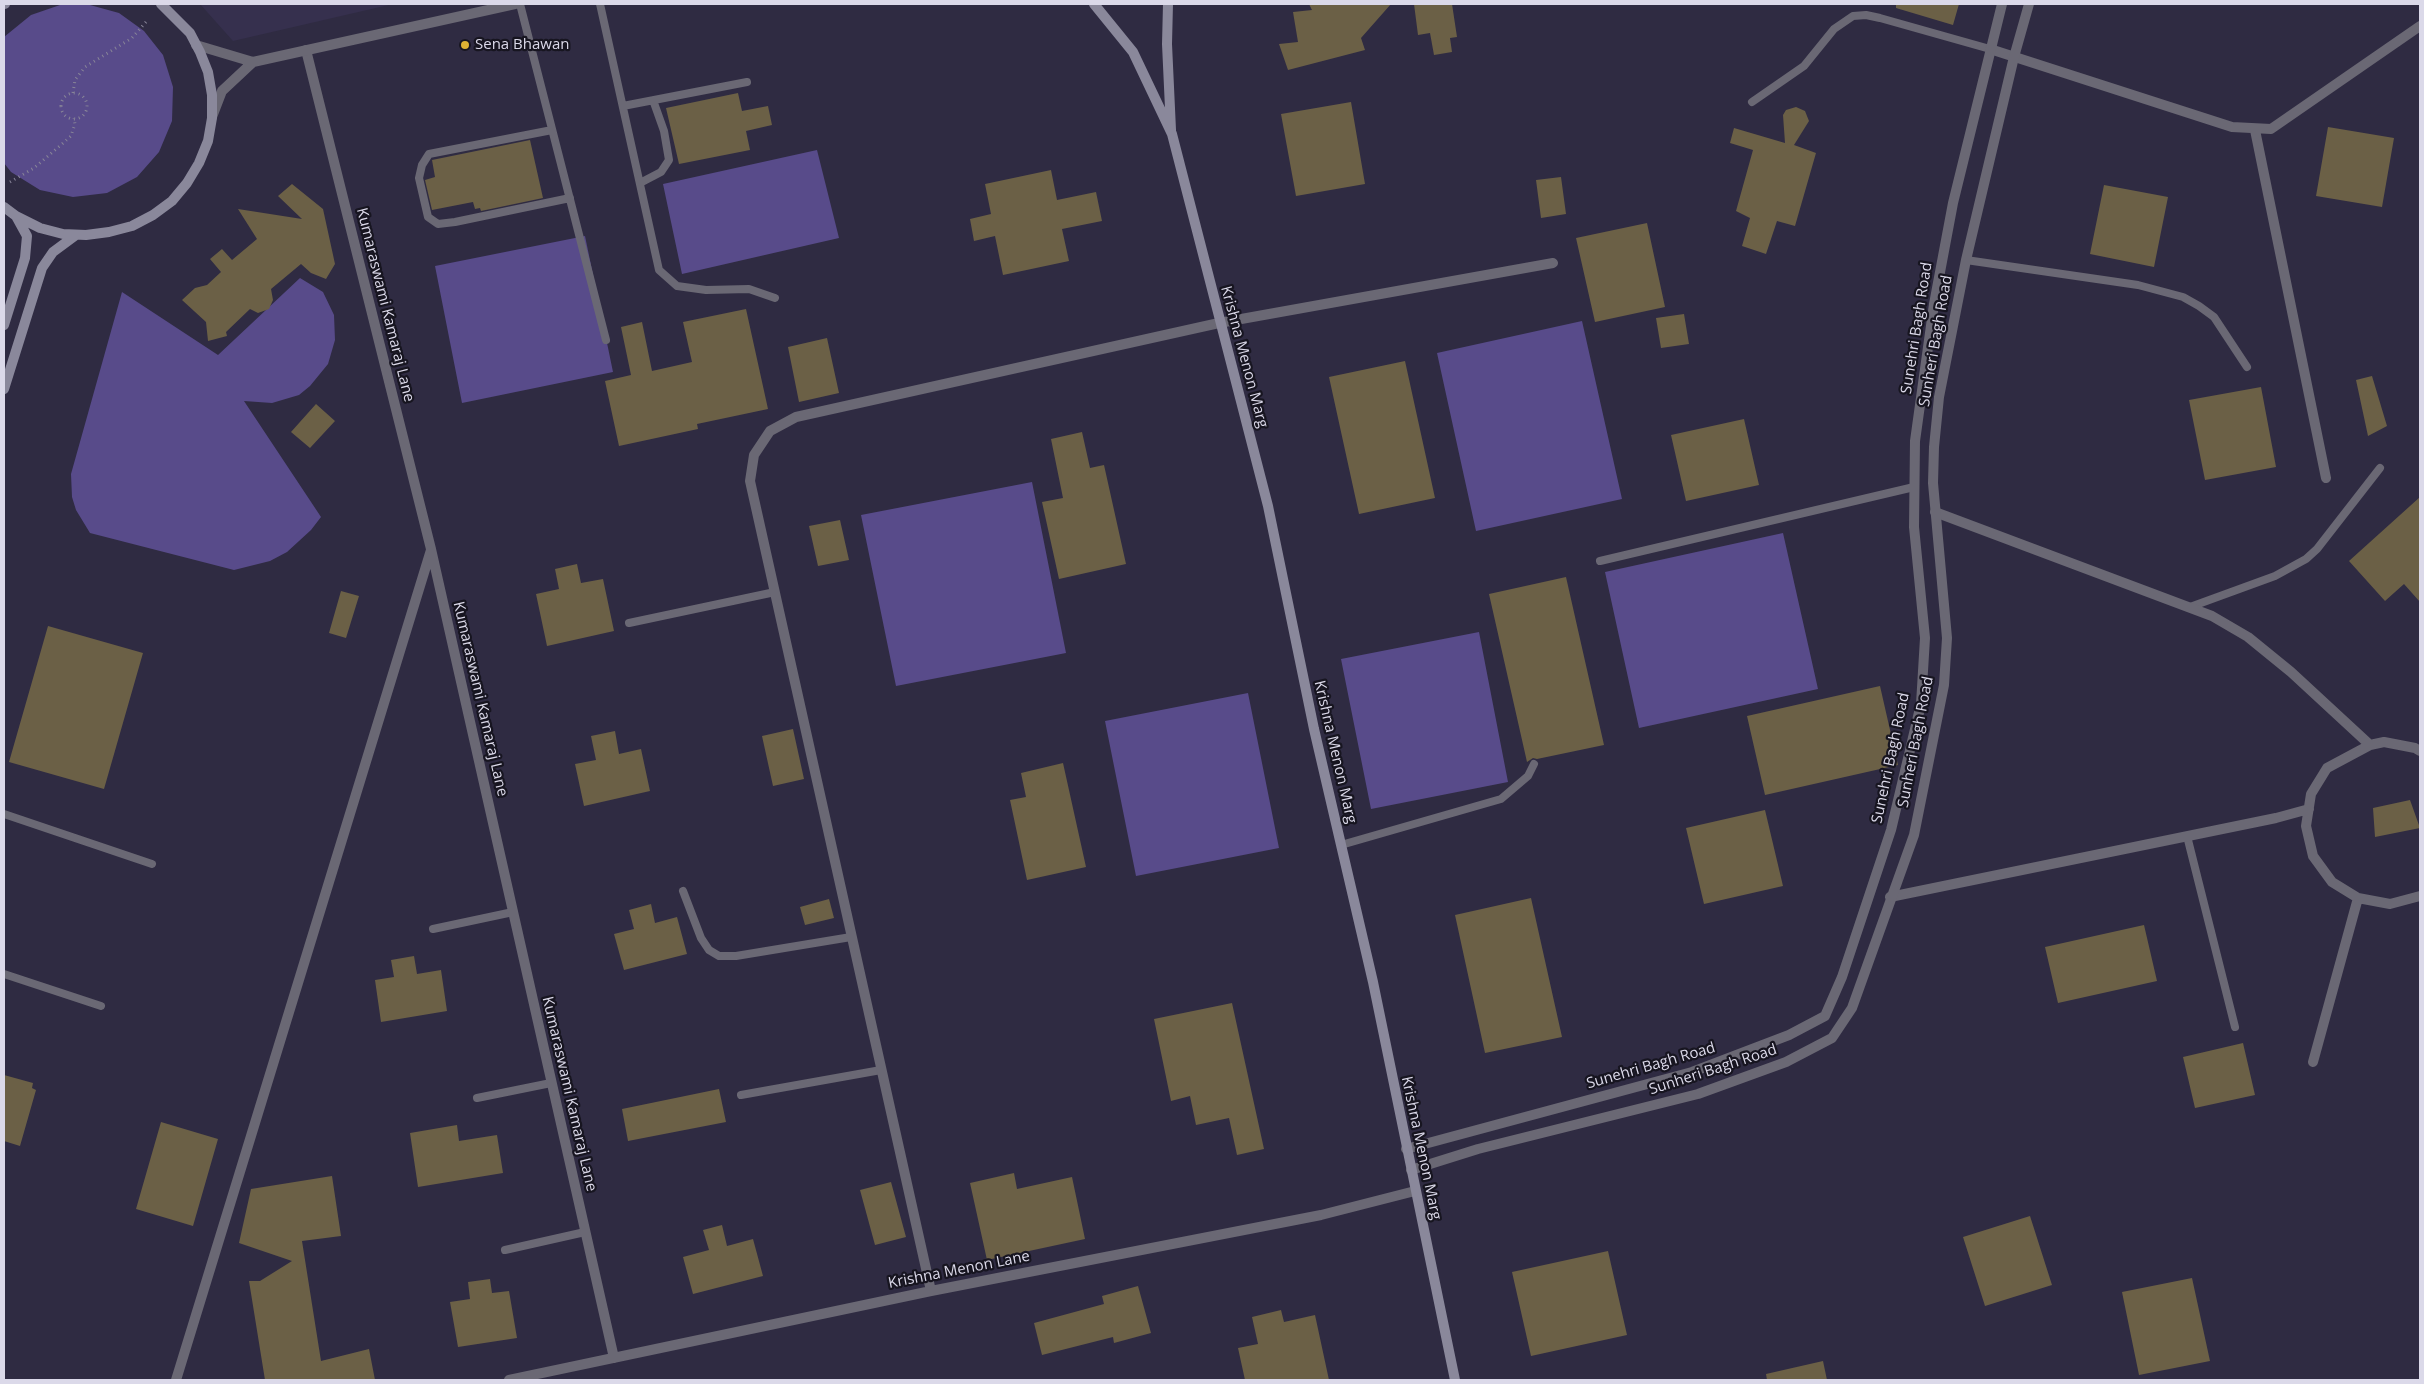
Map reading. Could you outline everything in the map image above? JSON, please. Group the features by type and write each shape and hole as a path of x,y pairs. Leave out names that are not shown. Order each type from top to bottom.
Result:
{"main road":[{"path":"4,207 16,216 40,228 63,234 110,232 132,226 153,215 172,201 187,183 199,163 208,141 212,118 212,95 208,72 196,45 176,17 161,4"},
{"name":"Krishna Menon Marg","path":"1094,4 1132,52 1172,134"},
{"name":"Krishna Menon Marg","path":"1168,4 1167,44 1172,134 1219,323 1268,506 1314,729 1373,982 1455,1380"},
{"path":"4,325 25,258 27,236 16,216"},
{"path":"4,389 42,268 53,252 76,234"}],"street":[{"path":"196,45 253,62 515,4"},
{"name":"Sunehri Bagh Road","path":"1406,1149 1692,1072 1789,1035 1825,1016 1842,977 1891,830 1920,704 1925,638 1914,527 1915,441 1934,304 1953,203 2002,4"},
{"name":"Sunheri Bagh Road","path":"1411,1170 1478,1149 1698,1094 1786,1062 1832,1038 1852,1008 1914,834 1944,685 1947,638 1936,512 1934,447 1939,397 1966,260 2014,57 2029,4"},
{"path":"1990,49 2232,127 2255,130 2271,129 2420,26"},
{"name":"Kumaraswami Kamaraj Lane","path":"306,50 431,549 614,1358"},
{"path":"212,118 222,91 253,62"},
{"path":"2255,130 2326,478"},
{"path":"931,1291 750,481 754,455 770,431 796,417 1219,323 1553,263"},
{"path":"1936,512 2212,616 2248,637 2291,672 2370,745"},
{"path":"176,1380 431,549"},
{"path":"2420,751 2415,748 2384,742 2370,745 2328,768 2311,794 2306,826 2313,856 2332,882 2358,898 2390,904 2420,896"},
{"path":"1890,897 2308,809"},
{"path":"2313,1062 2358,898"},
{"name":"Krishna Menon Lane","path":"510,1380 931,1291 1321,1215 1415,1191"}],"lane":[{"path":"520,4 606,340"},
{"path":"600,4 659,270 678,286 706,290 749,289 775,298"},
{"path":"1752,102 1804,66 1834,29 1853,16 1880,18 1990,49"},
{"path":"623,106 748,82"},
{"path":"640,183 661,172 669,160 664,131 653,100"},
{"path":"552,130 429,154 422,165 419,178 428,217 438,224 455,222 570,198"},
{"path":"1966,260 2138,285 2183,297 2214,317 2247,368"},
{"path":"2190,607 2275,576 2306,559 2317,549 2380,468"},
{"path":"1600,561 1914,487"},
{"path":"629,623 775,592"},
{"path":"1341,845 1500,799 1528,776 1534,764"},
{"path":"4,814 152,864"},
{"path":"2187,836 2234,1026"},
{"path":"682,891 701,938 709,950 720,956 736,956 852,937"},
{"path":"432,929 513,912"},
{"path":"4,974 101,1006"},
{"path":"741,1095 881,1070"},
{"path":"477,1098 551,1082"},
{"path":"505,1250 585,1232"}],"path":[{"path":"72,93 80,95 87,104 85,113 74,118 66,116 62,108 63,100 72,93 74,80 85,67 132,38 146,22"},
{"path":"10,182 34,168 66,140 75,127 74,118"}],"shaded area":[{"path":"200,4 393,4 233,41"},
{"path":"60,5 90,5 119,13 144,31 163,55 173,87 172,121 159,152 137,177 107,193 73,197 40,190 11,172 4,163 4,37 31,15"},
{"path":"817,150 839,238 682,274 663,184"},
{"path":"585,236 613,372 462,403 435,266"},
{"path":"300,278 323,292 334,315 335,340 328,364 310,386 299,395 272,403 244,401 321,517 311,530 287,552 270,561 234,570 90,533 76,510 72,497 71,474 122,292 218,355"},
{"path":"1582,321 1622,499 1476,531 1437,353"},
{"path":"1032,482 1066,653 896,686 861,515"},
{"path":"1783,533 1818,689 1639,728 1605,572"},
{"path":"1479,632 1508,782 1371,809 1341,659"},
{"path":"1248,693 1279,848 1136,876 1105,721"}],"building":[{"path":"1309,4 1391,4 1361,38 1365,50 1288,70 1279,44 1298,42 1293,12 1312,10"},
{"path":"1414,4 1452,4 1457,37 1450,38 1452,52 1434,55 1430,33 1418,35"},
{"path":"1896,4 1959,4 1953,25 1896,8"},
{"path":"738,93 742,111 768,106 772,125 746,131 750,150 679,164 666,108"},
{"path":"1351,102 1365,184 1296,196 1281,114"},
{"path":"1796,107 1805,111 1809,121 1794,145 1816,153 1795,226 1777,221 1766,254 1742,246 1750,218 1736,211 1753,150 1730,143 1734,128 1785,143 1783,115 1786,110"},
{"path":"2328,127 2394,138 2382,207 2316,196"},
{"path":"530,140 543,198 481,211 480,208 475,209 473,202 432,210 425,180 435,177 432,160"},
{"path":"1051,170 1057,200 1096,192 1102,221 1062,229 1069,261 1003,275 995,236 974,241 970,219 991,214 985,184"},
{"path":"1561,177 1566,214 1541,218 1536,180"},
{"path":"292,184 323,209 335,264 326,279 311,273 301,264 271,289 273,300 269,309 258,313 250,309 226,332 227,336 208,341 206,322 182,300 195,288 207,285 221,272 210,259 222,249 232,260 257,239 238,209 302,219 278,196"},
{"path":"2104,185 2168,197 2154,267 2090,254"},
{"path":"1647,223 1665,307 1595,322 1576,238"},
{"path":"746,309 768,409 697,424 698,429 619,446 605,381 631,375 621,327 642,322 652,371 692,362 683,322"},
{"path":"1684,314 1689,344 1661,348 1656,318"},
{"path":"827,338 839,393 799,402 788,347"},
{"path":"1405,361 1435,498 1359,514 1329,377"},
{"path":"2372,376 2387,426 2368,436 2356,380"},
{"path":"2261,387 2276,467 2205,480 2189,400"},
{"path":"316,404 335,421 310,448 291,432"},
{"path":"1744,419 1759,485 1686,501 1671,435"},
{"path":"1082,432 1090,468 1104,465 1126,564 1059,579 1042,502 1063,498 1051,439"},
{"path":"2420,497 2420,602 2404,584 2385,601 2349,561"},
{"path":"840,520 849,560 818,566 809,526"},
{"path":"577,564 581,583 603,579 614,631 547,646 536,594 559,589 555,569"},
{"path":"1566,577 1604,745 1537,759 1533,758 1527,762 1489,594"},
{"path":"341,591 359,596 346,638 329,633"},
{"path":"48,626 143,653 104,789 9,762"},
{"path":"1880,686 1898,765 1765,795 1747,716"},
{"path":"793,729 804,779 773,786 762,736"},
{"path":"615,731 619,754 641,749 650,791 584,806 575,764 596,760 591,736"},
{"path":"1063,763 1086,867 1027,880 1010,800 1026,797 1021,773"},
{"path":"2410,800 2420,828 2375,837 2373,808"},
{"path":"1765,810 1783,886 1704,904 1686,828"},
{"path":"1531,898 1562,1037 1485,1053 1455,915"},
{"path":"829,899 834,918 805,925 800,907"},
{"path":"651,904 655,923 677,917 687,954 624,970 614,934 634,929 629,910"},
{"path":"2144,925 2157,981 2058,1003 2045,947"},
{"path":"414,956 417,974 441,970 447,1011 381,1022 375,980 394,977 391,960"},
{"path":"1232,1003 1264,1149 1237,1155 1229,1118 1196,1125 1190,1096 1171,1101 1154,1019"},
{"path":"2243,1043 2255,1095 2195,1108 2183,1057"},
{"path":"4,1075 33,1083 32,1088 36,1090 20,1146 4,1141"},
{"path":"719,1089 726,1122 628,1141 622,1109"},
{"path":"161,1122 218,1139 193,1226 136,1209"},
{"path":"457,1125 459,1141 497,1135 503,1173 418,1187 410,1133"},
{"path":"1014,1173 1017,1189 1072,1177 1085,1239 987,1260 970,1183"},
{"path":"332,1176 341,1236 302,1241 321,1361 369,1349 375,1380 265,1380 249,1281 260,1281 292,1261 239,1243 251,1189"},
{"path":"891,1182 906,1237 875,1245 860,1190"},
{"path":"2030,1216 2052,1285 1985,1306 1963,1237"},
{"path":"722,1225 727,1246 753,1239 763,1276 693,1294 683,1257 709,1250 703,1230"},
{"path":"1608,1251 1627,1335 1531,1356 1512,1272"},
{"path":"2192,1278 2210,1361 2139,1375 2122,1292"},
{"path":"490,1279 492,1293 509,1291 517,1338 458,1347 450,1302 470,1299 468,1282"},
{"path":"1138,1286 1151,1333 1114,1343 1113,1337 1042,1355 1034,1323 1104,1304 1102,1296"},
{"path":"1281,1310 1284,1322 1315,1315 1329,1380 1245,1380 1238,1348 1258,1344 1252,1317"},
{"path":"1823,1361 1827,1380 1767,1380 1766,1374"}],"place":[{"name":"Sena Bhawan","path":"465,45"}]}
